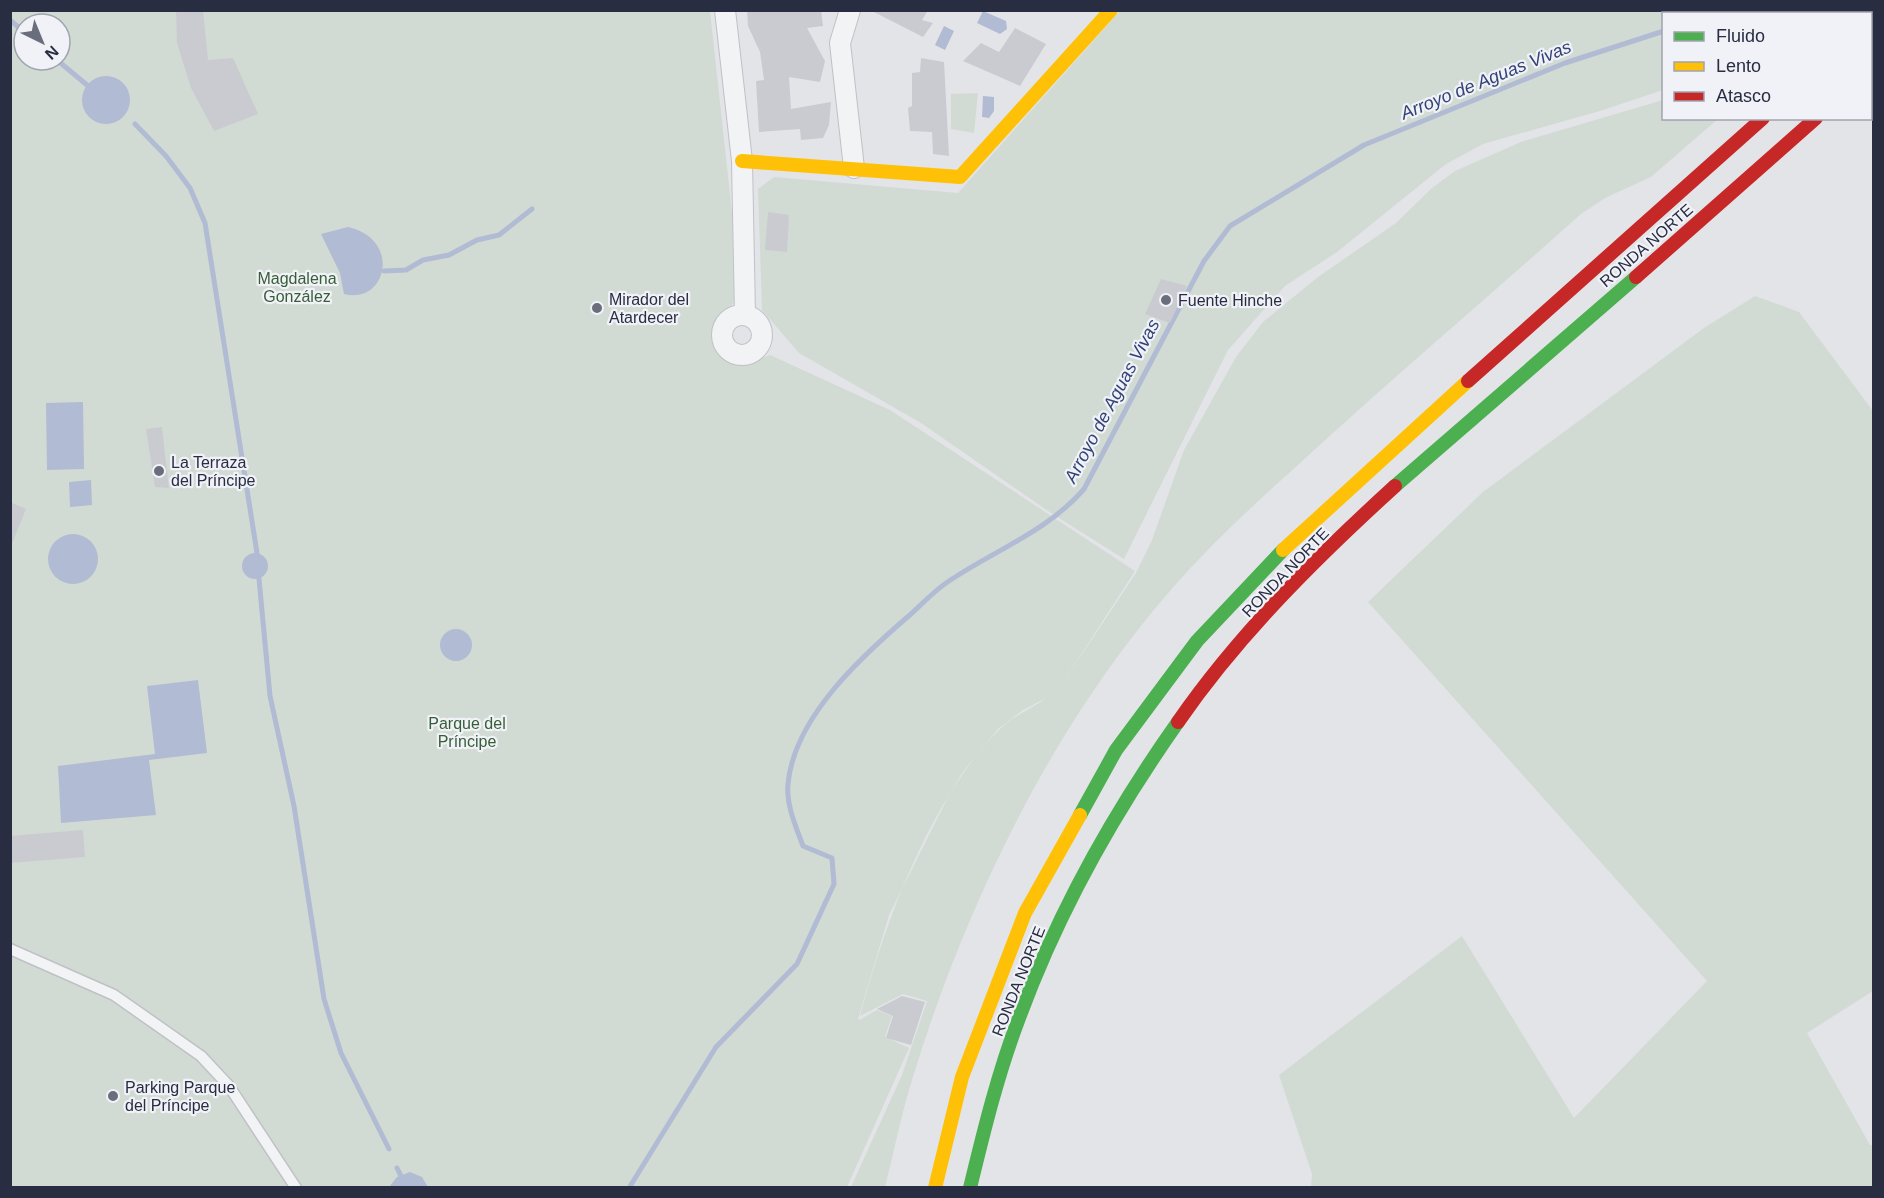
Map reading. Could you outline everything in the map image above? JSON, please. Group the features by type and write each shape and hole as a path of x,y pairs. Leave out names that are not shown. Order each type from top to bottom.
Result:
{"main road":[{"path":"742,161 960,177 1111,10"},
{"name":"RONDA NORTE","path":"935,1188 962,1077 1025,913 1116,750 1197,641 1289,543 1761,120"},
{"name":"RONDA NORTE","path":"970,1188 995,1086 1023,1006 1059,922 1097,847 1141,776 1193,702 1245,636 1306,569 1441,446 1814,120"}],"street":[{"path":"725,10 742,161 745,315"},
{"path":"850,10 840,43 854,168"}],"lane":[{"path":"10,949 114,995 201,1056 229,1086 296,1188"}],"green space":[{"name":"Parque del Príncipe","path":"10,11 710,11 741,295 725,315 718,329 719,353 743,366 770,355 890,410 1135,571 1062,684 1136,573 1152,540 1184,450 1236,357 1263,322 1318,277 1396,223 1432,188 1455,171 1521,142 1662,100 1662,120 1717,120 1651,177 1607,197 1581,214 1261,498 1202,556 1153,612 1107,671 1065,735 1027,801 993,869 962,939 935,1010 908,1093 885,1187 851,1187 902,1075 927,1001 903,994 860,1016 883,941 904,885 889,915 858,1019 877,1010 892,1016 885,1037 909,1048 847,1187 11,1187","holes":["1046,698 1001,728 976,757 948,798 962,773 998,729 1023,710"]},
{"path":"1120,11 1838,11 1662,12 1662,90 1603,110 1483,144 1446,164 1337,252 1285,286 1228,350 1124,559 1051,513 921,423 799,353 762,310 758,189 774,177 958,193"},
{"path":"978,93 974,133 951,129 951,94"},
{"path":"1755,296 1799,312 1873,411 1873,991 1807,1033 1870,1145 1873,1145 1873,1187 1311,1187 1312,1174 1279,1075 1462,936 1574,1118 1707,981 1368,602 1483,492 1704,328"}],"water":[{"path":"983,11 1006,21 1007,29 1000,34 977,23"},
{"path":"944,26 954,31 945,50 935,45"},
{"path":"101,76 111,76 123,83 130,95 130,105 123,117 111,124 101,124 86,113 82,105 82,95 93,80"},
{"path":"983,96 994,97 994,111 989,118 982,117"},
{"path":"348,227 365,234 376,244 382,256 382,269 378,281 370,290 359,295 344,294 340,273 321,234"},
{"path":"83,402 84,469 47,470 46,403"},
{"path":"91,480 92,505 70,507 69,482"},
{"path":"73,534 91,541 98,559 91,577 73,584 55,577 48,559 55,541"},
{"path":"255,553 264,557 268,566 264,575 255,579 246,575 242,566 246,557"},
{"path":"456,629 467,634 472,645 467,656 456,661 445,656 440,645 445,634"},
{"path":"198,680 207,753 149,760 156,815 61,823 58,766 155,754 147,686"},
{"path":"410,1172 422,1177 428,1187 389,1187 397,1177"}],"building":[{"path":"176,10 203,10 208,60 233,58 258,114 214,131 191,88 177,43"},
{"path":"747,10 821,10 823,26 807,28 825,61 820,82 789,77 791,109 831,102 829,125 823,138 801,140 800,129 759,132 756,81 764,80 760,52 748,26"},
{"path":"870,10 928,10 922,20 933,23 923,37"},
{"path":"1015,28 1046,44 1020,86 963,61 981,43 999,52"},
{"path":"921,58 944,62 949,156 933,154 932,132 910,131 908,108 912,106 912,73 920,72"},
{"path":"768,212 789,215 787,252 765,250"},
{"name":"Fuente Hinche","path":"1161,279 1187,286 1170,323 1145,314"},
{"name":"La Terraza del Príncipe","path":"162,427 169,488 155,487 146,429"},
{"path":"10,502 26,509 11,546 10,546"},
{"path":"83,830 85,857 10,863 10,836"},
{"path":"902,996 925,1002 911,1045 886,1038 893,1016 877,1009"}],"waterway":[{"name":"Arroyo de Aguas Vivas","path":"629,1188 716,1047 797,964 834,884 832,858 803,846 792,816 788,792 793,759 803,735 817,712 834,689 872,648 939,588 1038,528 1070,504 1084,489 1204,261 1230,226 1364,145 1565,63 1662,32"},
{"path":"71,72 87,85"},
{"path":"135,124 166,156 190,188 205,223 257,553"},
{"path":"384,271 406,270 423,260 449,255 477,240 499,235 532,209"},
{"path":"259,579 270,696 294,806 324,999 341,1053 389,1149"},
{"path":"397,1168 407,1188"}],"traffic: fast":[{"path":"1395,486 1636,277"},
{"path":"1080,815 1116,750 1197,641 1283,550"},
{"path":"970,1188 1004,1060 1051,940 1109,828 1178,722"}],"traffic: slow":[{"path":"742,161 960,177 1111,10"},
{"path":"1283,550 1468,381"},
{"path":"935,1188 962,1077 1025,913 1080,815"}],"traffic: jam":[{"path":"1468,381 1761,120"},
{"path":"1636,277 1814,120"},
{"path":"1178,722 1227,658 1280,598 1395,486"}],"place":[{"name":"Fuente Hinche","path":"1166,300"},
{"name":"Mirador del Atardecer","path":"597,308"},
{"name":"La Terraza del Príncipe","path":"159,471"},
{"name":"Parking Parque del Príncipe","path":"113,1096"}],"park label":[{"name":"Magdalena González","path":"297,287"}]}
